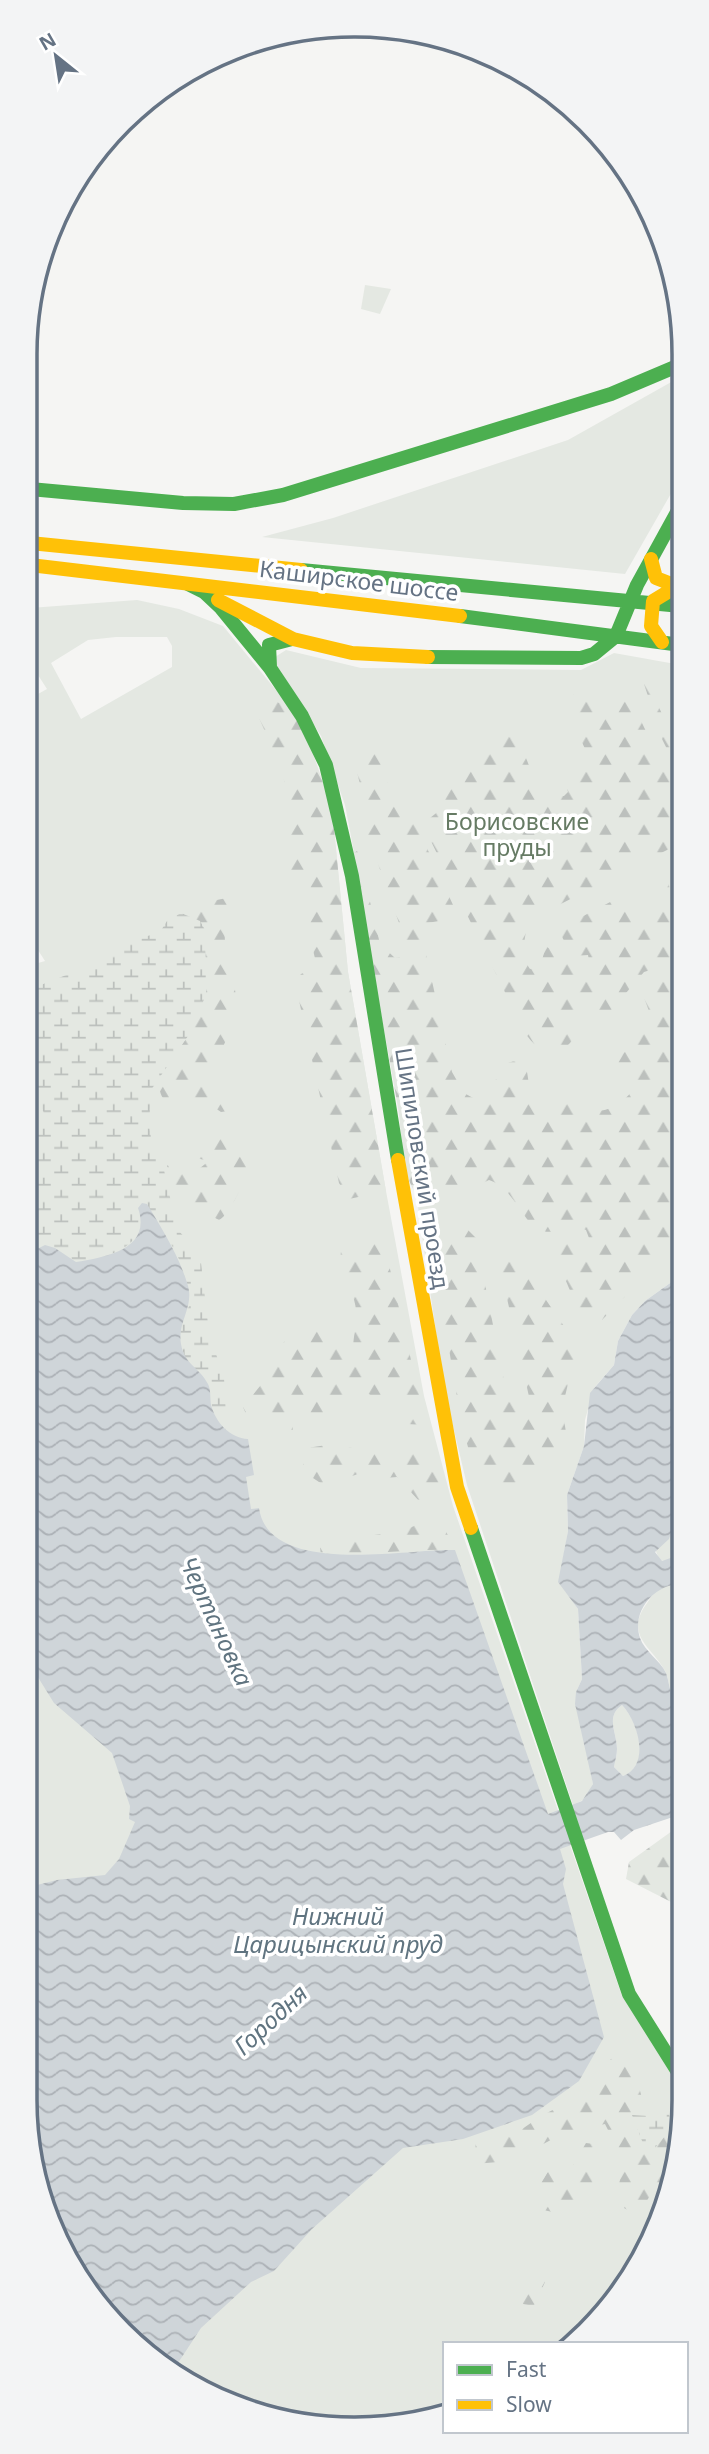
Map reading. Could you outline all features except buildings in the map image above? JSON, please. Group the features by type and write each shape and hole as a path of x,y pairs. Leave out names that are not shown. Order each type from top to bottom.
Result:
{"main road":[{"path":"37,490 183,503 234,504 282,495 375,470 611,394 672,368"},
{"path":"204,592 293,639 325,649 385,657 566,659 594,654 616,636 631,598 672,521"},
{"name":"Каширское шоссе","path":"37,544 152,557 631,598 672,604"},
{"path":"651,559 656,578 672,584"},
{"name":"Каширское шоссе","path":"37,566 279,592 672,644"},
{"name":"Шипиловский проезд","path":"188,584 204,592 232,621 270,668 318,743 337,802 352,876 418,1280 457,1487 629,1994 672,2064"},
{"path":"662,642 651,626 653,601 672,591"},
{"path":"270,668 267,657 269,645 280,640 293,639"}],"green space":[{"path":"365,285 391,289 380,314 361,309"},
{"path":"672,382 672,492 625,574 262,537 333,518 568,440"},
{"path":"137,600 179,609 223,626 290,707 332,808 348,972 424,1396 453,1506 622,1996 672,2071 670,2141 661,2182 639,2240 607,2293 559,2342 443,2342 443,2404 416,2411 375,2417 313,2415 272,2406 233,2393 178,2364 130,2324 90,2276 61,2221 43,2161 37,2120 37,963 45,961 37,948 37,695 47,689 37,673 37,607","holes":["167,637 172,646 172,667 81,719 51,663 88,640"]},
{"name":"Борисовские пруды","path":"286,650 361,668 581,670 614,653 672,663 672,1282 645,1301 632,1315 618,1341 614,1365 594,1388 585,1420 584,1446 567,1495 568,1531 559,1582 578,1609 582,1679 576,1692 593,1784 585,1799 573,1805 467,1485 444,1388 407,1130 345,805 321,736 276,664 275,657"},
{"path":"644,675 672,736 672,759 644,703 648,696 642,678"},
{"path":"586,690 591,692 598,709 610,707 615,697 623,694 629,696 672,785 672,848 655,856 639,854 625,871 553,908 545,903 532,910 524,948 526,963 530,969 540,967 546,946 584,974 591,971 588,955 572,956 560,933 566,925 616,899 636,921 644,923 666,892 672,869 672,963 644,972 608,1014 602,1014 583,998 573,1003 577,1019 573,1039 560,1050 551,1051 532,1042 524,1031 425,829 425,822 445,806 441,793 451,784 475,751 482,744 507,733 520,743 534,778 559,796 564,796 568,792 564,779 574,772 586,772 591,762 565,705 570,696"},
{"path":"269,699 290,707 310,745 332,808 348,972 386,1191 349,1199 339,1183 295,982 301,974 317,967 306,920 314,900 310,895 291,893 285,881 283,862 292,831 291,808 275,755 259,718"},
{"path":"366,752 380,753 385,759 385,777 399,807 416,824 453,905 453,913 445,920 427,923 421,931 452,1072 464,1093 475,1099 491,1094 506,1064 517,1062 525,1064 532,1100 536,1106 549,1104 560,1094 588,1109 610,1108 626,1097 633,1088 616,1074 612,1063 637,1041 652,1019 643,995 648,986 672,976 672,1254 652,1269 602,1320 588,1317 582,1312 564,1277 570,1266 568,1259 555,1262 542,1243 544,1240 568,1242 577,1249 583,1249 589,1238 586,1230 575,1228 543,1231 530,1222 506,1191 489,1180 461,1192 434,1196 414,1191 409,1180 392,1071 351,855 357,851 380,944 395,958 401,957 399,923 366,830 363,795 356,769 359,759"},
{"path":"232,897 235,901 225,924 225,935 236,996 235,1008 222,1049 205,1070 229,1104 228,1111 221,1112 209,1104 188,1099 176,1108 162,1096 158,1077 188,1036 206,995 205,930 190,915 181,913 181,907"},
{"path":"181,913 200,921 205,930 206,995 188,1036 151,1090 149,1125 151,1138 160,1152 177,1229 200,1254 209,1333 224,1378 227,1432 212,1407 209,1386 186,1362 180,1327 190,1304 188,1287 180,1261 163,1229 143,1222 132,1241 117,1252 76,1262 56,1248 45,1245 37,1249 37,1132 44,1117 37,1101 37,986 79,970 123,944 160,932 167,921"},
{"path":"37,1101 44,1117 37,1132"},
{"path":"224,1134 235,1135 246,1150 249,1160 238,1193 219,1220 181,1200 167,1166 172,1160 181,1161 196,1178 200,1168 209,1161 196,1158 193,1154 206,1138"},
{"path":"467,1229 476,1238 503,1376 517,1405 530,1401 495,1245 504,1239 566,1329 576,1350 562,1409 566,1432 536,1471 517,1485 506,1489 493,1490 483,1472 472,1462 461,1421 431,1241 437,1235"},
{"path":"363,1239 384,1243 426,1425 407,1424 395,1394 387,1393 381,1401 360,1389 338,1401 335,1408 319,1415 291,1413 293,1431 281,1429 246,1414 243,1407 269,1375 273,1354 293,1332 333,1327 338,1329 338,1343 342,1351 353,1350 355,1302 342,1266 341,1249 345,1241"},
{"path":"333,1444 377,1453 426,1454 442,1489 435,1503 420,1502 397,1477 384,1478 366,1471 325,1486 310,1476 303,1465 307,1448"},
{"path":"440,1519 455,1550 321,1554 320,1548 329,1540 401,1532 427,1520"},
{"path":"672,1525 672,1560 660,1561 655,1549 665,1542"},
{"path":"672,1584 672,1693 666,1673 644,1642 638,1626 645,1606 664,1586"},
{"path":"622,1705 637,1732 640,1753 632,1770 623,1776 614,1767 617,1743 613,1725 614,1715"},
{"path":"672,1831 672,1902 626,1879 629,1862"},
{"path":"615,2054 625,2062 638,2084 651,2148 671,2130 659,2187 645,2204 641,2217 624,2208 618,2191 623,2160 605,2124 566,2132 511,2161 474,2164 476,2141 512,2136 541,2116 582,2095"},
{"path":"658,2106 667,2109 670,2120 664,2137 651,2151 644,2146 632,2115 648,2116"},
{"path":"586,2143 594,2144 592,2197 575,2217 539,2209 537,2189 551,2167 573,2165"},
{"path":"538,2274 545,2282 534,2306 523,2304 518,2285"}],"water":[{"name":"Нижний Царицынский пруд","path":"142,1203 147,1204 165,1234 185,1276 189,1301 180,1336 183,1351 208,1384 216,1418 230,1433 248,1439 254,1475 246,1477 251,1509 259,1508 268,1530 287,1544 313,1552 375,1554 455,1550 548,1814 582,1801 593,1784 575,1704 576,1692 582,1679 578,1609 558,1582 568,1531 567,1495 584,1446 590,1393 614,1365 618,1341 632,1315 645,1301 672,1282 672,1530 669,1539 655,1552 662,1561 672,1557 672,1586 662,1589 647,1601 639,1618 638,1628 642,1643 666,1673 672,1693 672,1817 634,1830 621,1840 614,1832 608,1832 560,1849 566,1869 563,1884 604,2037 579,2081 532,2115 463,2139 403,2148 312,2229 274,2271 251,2282 201,2328 178,2364 145,2338 116,2309 79,2258 54,2202 43,2161 37,2120 37,1885 105,1875 119,1859 135,1822 129,1819 130,1806 112,1753 54,1703 37,1676 37,1249 45,1245 55,1248 76,1262 113,1254 133,1242 139,1233 141,1222 138,1208","holes":["622,1705 633,1722 639,1753 637,1763 623,1776 614,1767 617,1749 614,1715"]}],"traffic: fast":[{"path":"37,490 183,503 234,504 283,495 611,394 672,368"},
{"path":"428,657 581,658 594,654 616,636 637,585 672,521"},
{"path":"301,570 672,605"},
{"path":"188,584 204,592 221,608 270,668 302,716 326,765 352,876 398,1160"},
{"path":"460,616 672,644"},
{"path":"270,667 269,645 292,639"},
{"path":"471,1528 629,1994 672,2062"}],"traffic: slow":[{"path":"37,544 301,570"},
{"path":"651,559 656,578 672,584"},
{"path":"37,566 460,616"},
{"path":"662,642 651,626 653,601 672,589"},
{"path":"218,600 293,639 352,653 428,657"},
{"path":"398,1160 457,1487 471,1528"}],"water label":[{"name":"Чертановка","path":"217,1621"},
{"name":"Городня","path":"270,2019"}]}
